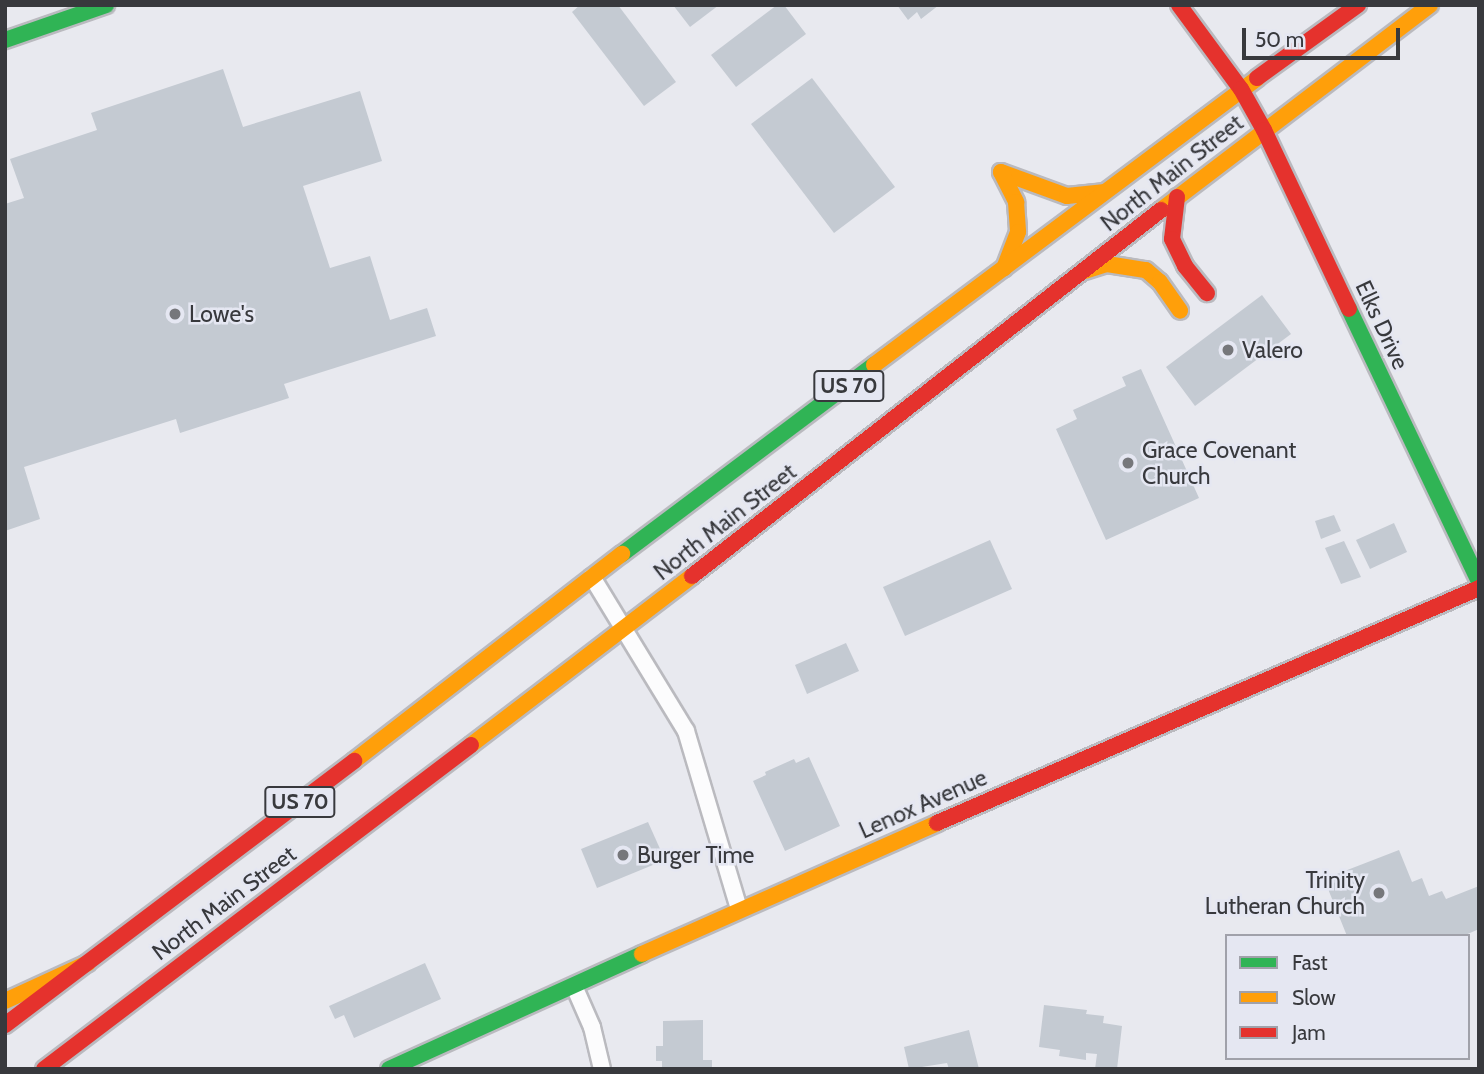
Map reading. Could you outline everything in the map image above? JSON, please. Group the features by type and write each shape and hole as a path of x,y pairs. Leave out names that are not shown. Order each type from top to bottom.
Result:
{"main road":[{"path":"5,40 106,5"},
{"name":"Elks Drive","path":"1179,5 1241,89 1264,130 1479,582"},
{"name":"North Main Street","path":"5,1025 539,621 592,577 1241,89 1358,5"},
{"name":"North Main Street","path":"44,1069 623,630 1177,197 1430,5"},
{"path":"1004,268 1018,232 1016,202 1001,172 1067,196 1105,192"},
{"path":"1177,197 1172,239 1185,266 1207,293"},
{"path":"1080,273 1107,264 1125,264 1146,270 1160,282 1180,312"},
{"name":"Lenox Avenue","path":"389,1069 739,909 1479,588"},
{"path":"5,1001 88,963"}],"street":[{"path":"592,577 686,731 739,909"},
{"path":"574,986 592,1027 602,1069"}],"building":[{"path":"580,5 618,5 676,82 644,106 572,12"},
{"path":"673,5 719,5 690,27"},
{"path":"777,5 784,5 806,34 736,87 711,55"},
{"path":"897,5 939,5 921,19 917,12 908,20"},
{"name":"Lowe's","path":"223,69 243,127 360,91 382,161 303,186 330,268 370,256 390,320 427,308 436,336 284,384 289,398 180,433 176,419 24,467 40,519 5,531 5,204 24,198 10,159 97,130 91,113"},
{"path":"812,78 895,187 834,233 751,124"},
{"name":"Valero","path":"1262,295 1291,334 1195,406 1166,367"},
{"name":"Grace Covenant Church","path":"1141,369 1199,498 1106,540 1056,429 1077,419 1073,410 1126,386 1122,377"},
{"path":"1334,515 1341,531 1321,539 1315,521"},
{"path":"1394,523 1407,552 1370,569 1356,540"},
{"path":"990,540 1012,589 905,636 883,587"},
{"path":"1344,541 1361,577 1341,584 1325,548"},
{"path":"846,643 859,671 807,694 795,665"},
{"path":"809,757 840,826 785,851 753,781 766,775 765,772 794,759 796,763"},
{"name":"Burger Time","path":"648,822 665,860 597,888 581,849"},
{"name":"Trinity Lutheran Church","path":"1399,850 1412,882 1422,878 1429,896 1442,891 1446,899 1479,886 1479,929 1468,934 1346,934 1324,879"},
{"path":"425,963 441,999 354,1038 344,1015 335,1019 329,1006"},
{"path":"1044,1005 1087,1010 1086,1014 1104,1016 1103,1023 1122,1026 1117,1069 1095,1069 1097,1054 1086,1053 1086,1060 1059,1056 1060,1050 1039,1047"},
{"path":"703,1020 703,1060 712,1060 712,1069 662,1069 662,1061 656,1061 656,1046 663,1046 663,1021"},
{"path":"969,1030 979,1069 949,1069 947,1063 909,1069 904,1047"}],"traffic: fast":[{"path":"5,40 106,5"},
{"path":"1349,309 1479,582"},
{"path":"622,554 874,365"},
{"path":"389,1069 642,954"}],"traffic: slow":[{"path":"1161,210 1430,5"},
{"path":"874,365 1257,78"},
{"path":"1001,172 1067,196 1103,192"},
{"path":"1001,172 1016,202 1018,232 1004,268"},
{"path":"1085,271 1107,264 1146,270 1160,282 1180,311"},
{"path":"354,761 622,554"},
{"path":"471,745 692,576"},
{"path":"642,954 937,823"},
{"path":"5,1001 88,963"}],"traffic: jam":[{"path":"1179,5 1241,89 1264,130 1349,309"},
{"path":"1257,78 1358,5"},
{"path":"1177,197 1172,239 1185,266 1207,293"},
{"path":"692,576 1161,210"},
{"path":"937,823 1479,588"},
{"path":"44,1069 471,745"},
{"path":"5,1025 354,761"}],"place":[{"name":"Lowe's","path":"175,314"},
{"name":"Valero","path":"1228,350"},
{"name":"Grace Covenant Church","path":"1128,463"},
{"name":"Burger Time","path":"623,855"},
{"name":"Trinity Lutheran Church","path":"1379,893"}]}
